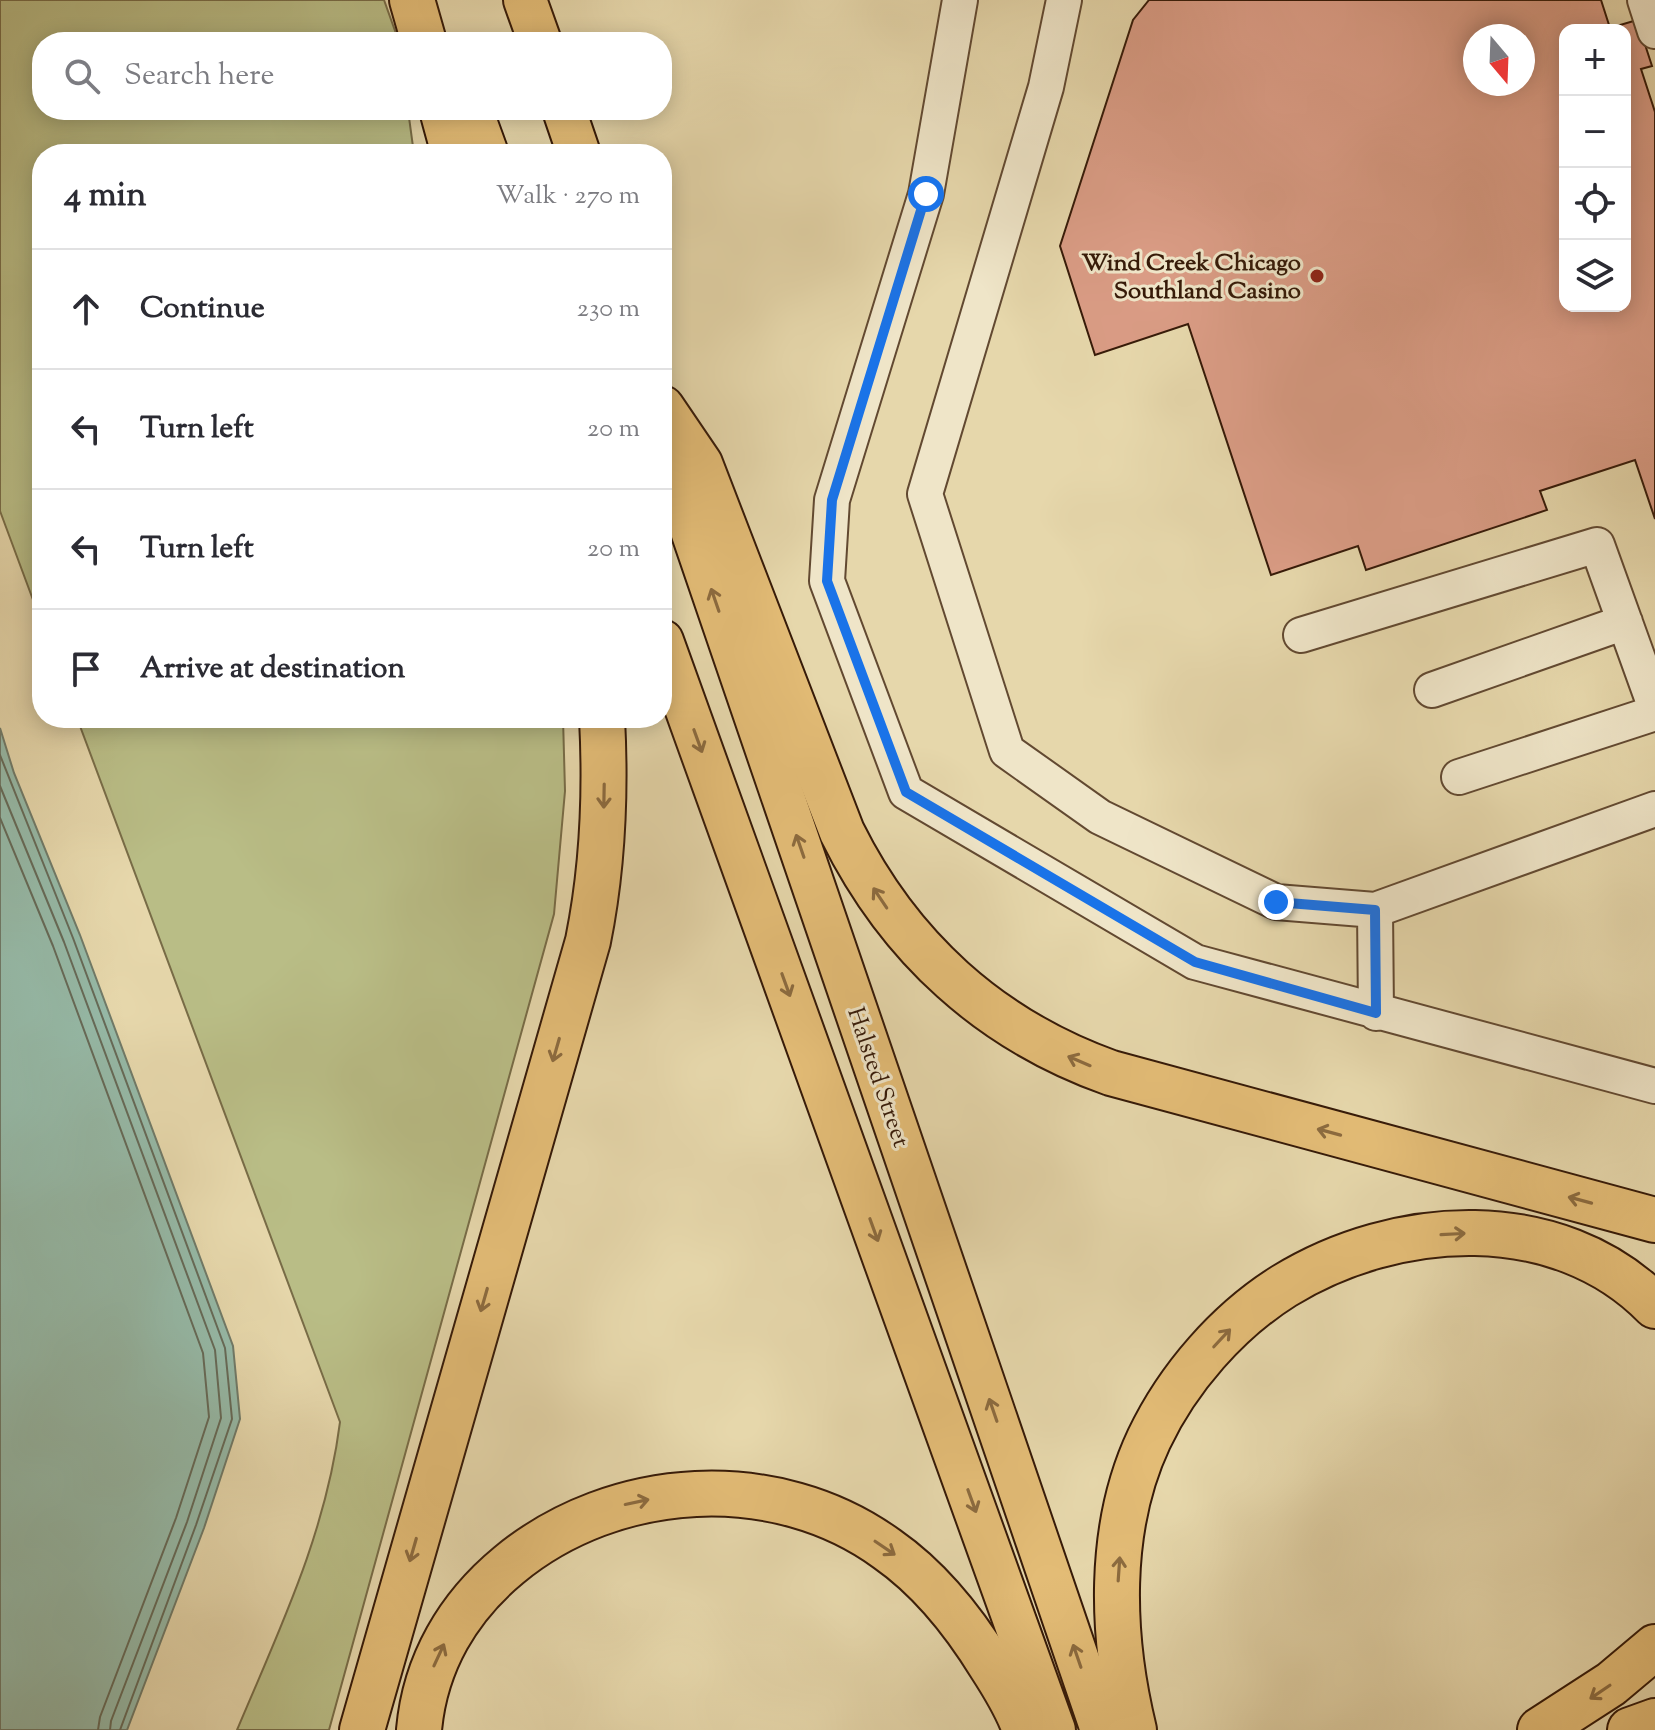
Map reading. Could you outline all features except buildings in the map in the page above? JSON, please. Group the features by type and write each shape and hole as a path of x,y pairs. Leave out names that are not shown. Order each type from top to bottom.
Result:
{"highway":[{"path":"412,0 421,32"},
{"path":"445,120 451,144"},
{"path":"672,423 700,464 842,832 857,862 917,947 971,995 1024,1033 1079,1062 1111,1073 1655,1220"},
{"path":"362,1730 588,941 596,902 603,827 602,728"},
{"path":"1134,1730 1124,1674 1118,1611 1118,1572 1128,1501 1149,1440 1177,1391 1212,1348 1255,1307 1308,1272 1368,1249 1428,1235 1488,1233 1542,1242 1590,1259 1631,1285 1655,1306"},
{"path":"419,1730 425,1690 449,1633 469,1604 494,1578 523,1554 586,1519 621,1505 697,1493 733,1494 798,1506 832,1519 886,1548 912,1568 959,1618 1005,1688 1025,1730"},
{"path":"1540,1730 1611,1684 1655,1647"},
{"path":"1630,1730 1655,1721"}],"main road":[{"path":"431,0 442,32"},
{"path":"525,0 536,32"},
{"path":"475,120 483,144"},
{"path":"567,120 576,144"},
{"name":"Halsted Street","path":"672,463 679,493 1102,1730"},
{"path":"672,669 1054,1730"}],"lane":[{"path":"960,0 926,194 832,500 827,581 906,792 1195,962 1655,1086"},
{"path":"1064,0 1046,87 925,494 1007,751 1100,817 1276,902 1375,910 1655,809"},
{"path":"1645,0 1655,31"},
{"path":"1301,635 1597,545 1655,706"},
{"path":"1432,690 1625,622"},
{"path":"1459,777 1655,713"},
{"path":"1375,910 1376,1013"}],"green space":[{"path":"0,0 384,0 395,32 32,32 32,120 409,120 413,144 32,144 32,597 0,511"},
{"path":"81,728 563,728 565,791 554,914 329,1730 237,1730 313,1541 340,1422"}],"water":[{"path":"0,728 14,773 80,935 233,1346 240,1419 204,1528 127,1730 0,1730"}],"place":[{"name":"Wind Creek Chicago Southland Casino","path":"1317,276"}],"route":[{"path":"926,194 832,500 827,581 906,792 1195,962 1376,1013 1375,910 1276,902"}]}
